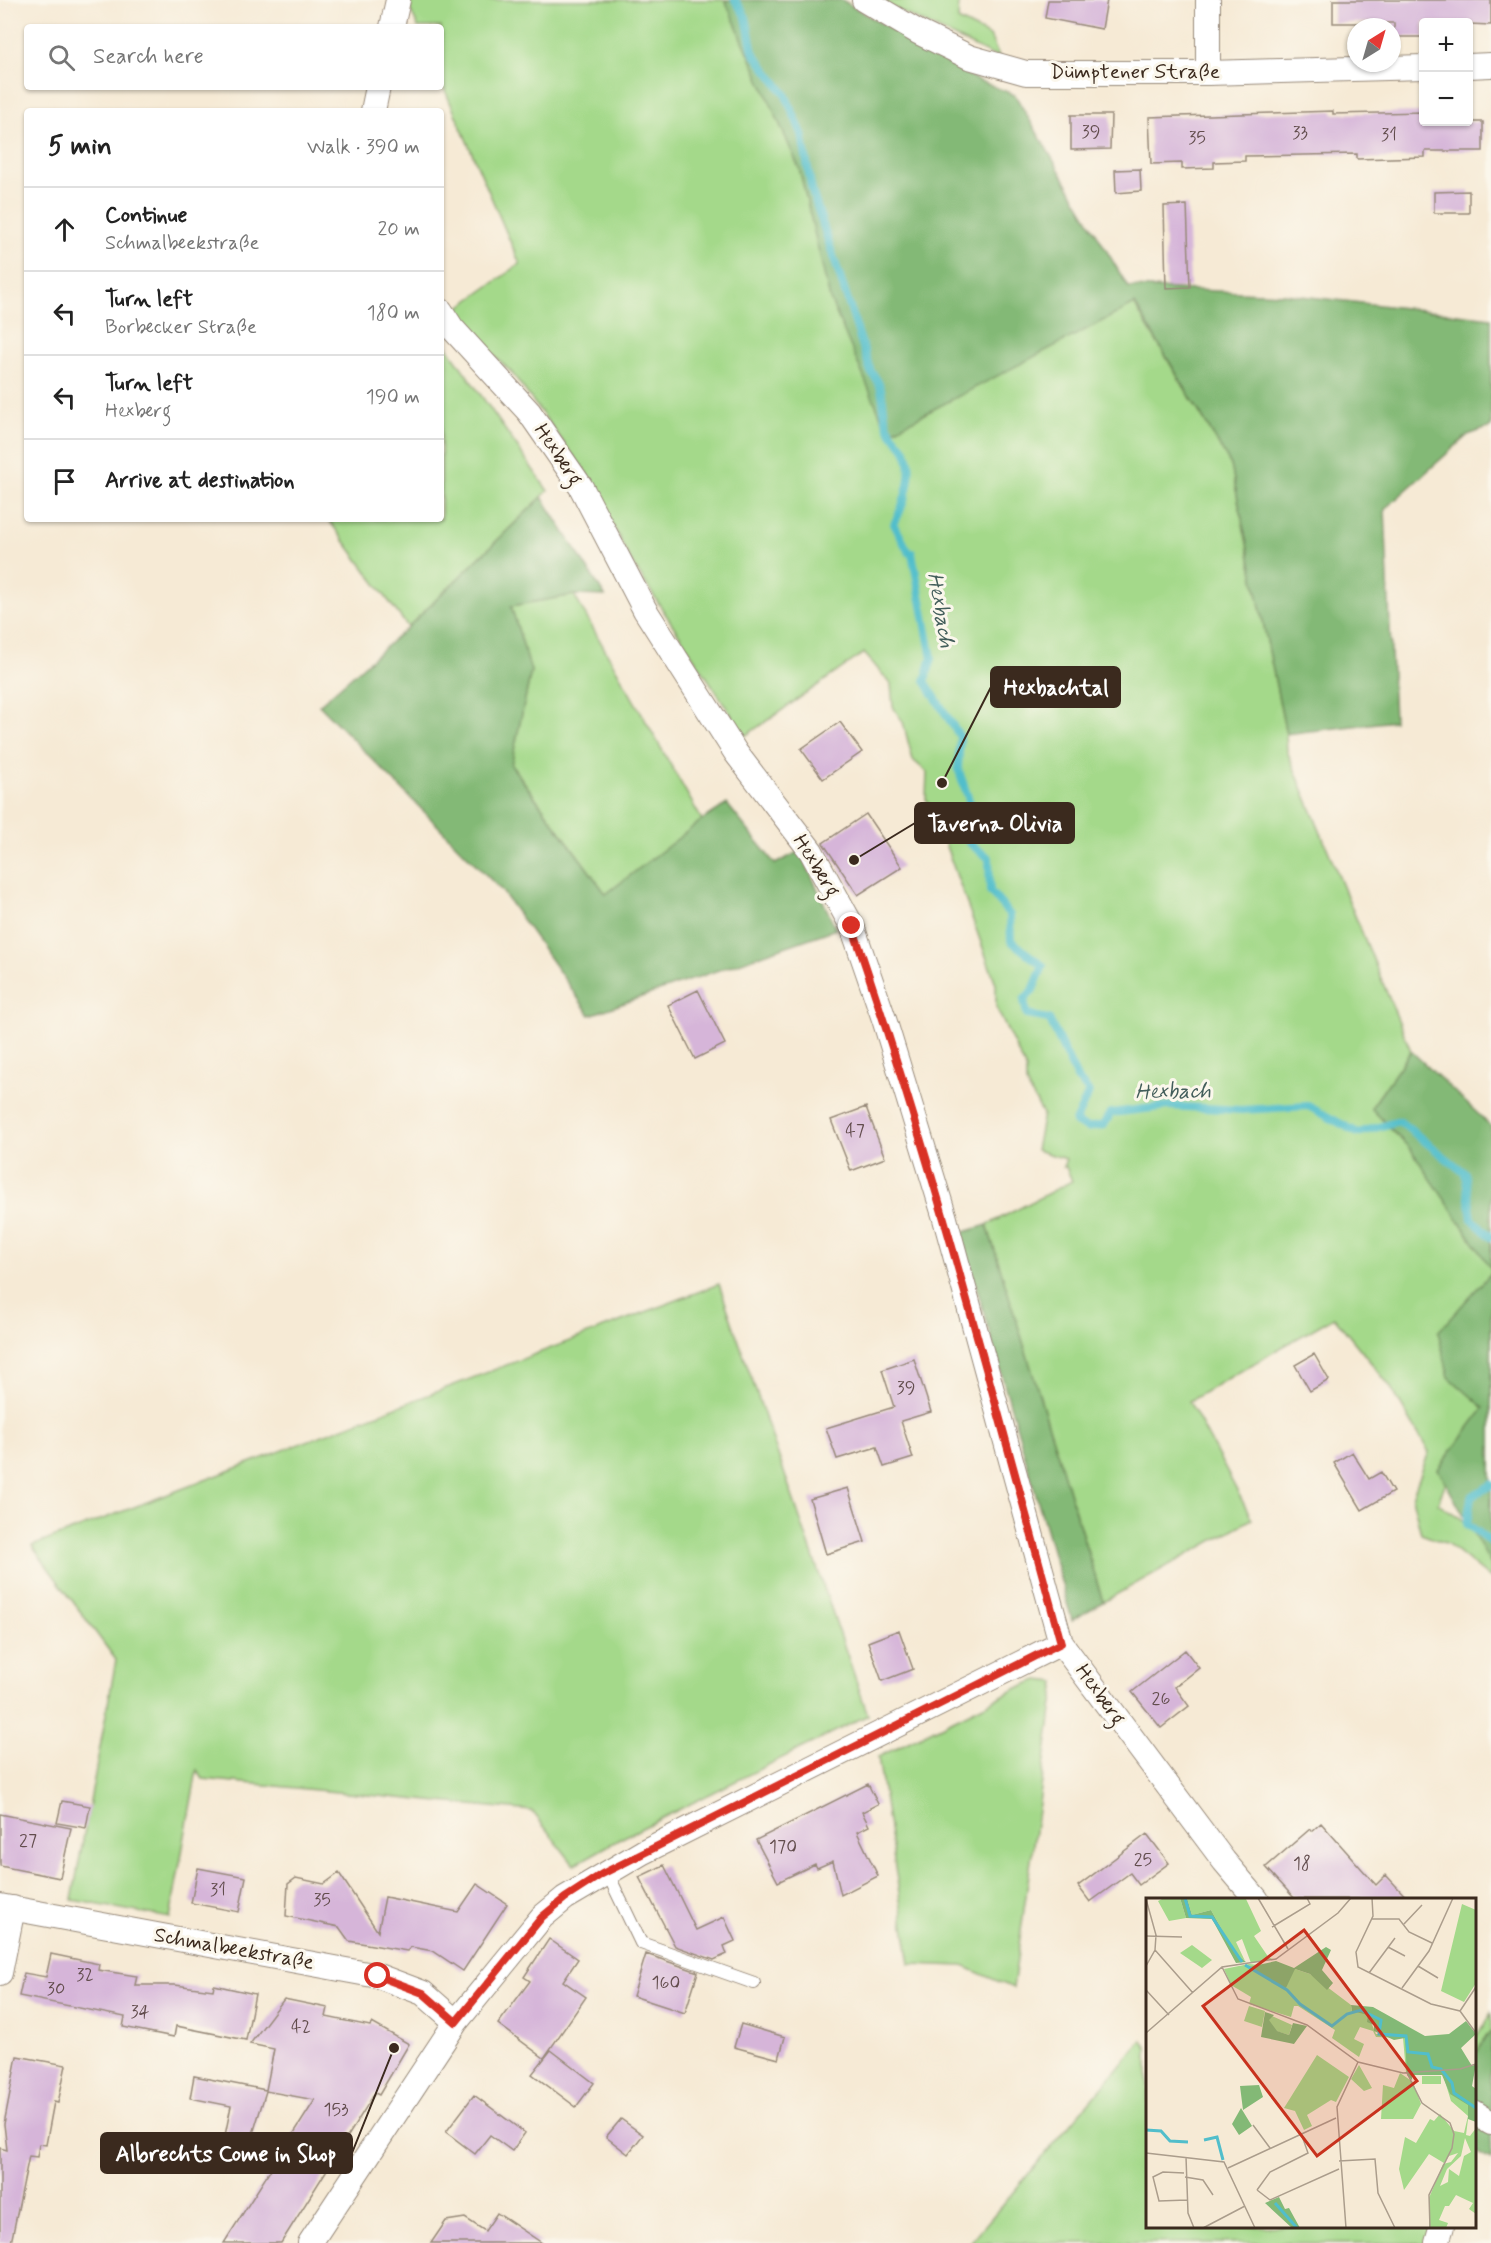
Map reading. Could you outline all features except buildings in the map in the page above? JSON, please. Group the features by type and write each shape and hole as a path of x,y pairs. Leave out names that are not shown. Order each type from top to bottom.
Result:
{"street":[{"path":"393,24 398,0"},
{"name":"Dümptener Straße","path":"864,0 918,32 969,57 1026,73 1208,73 1419,67"},
{"path":"1208,0 1208,73"},
{"path":"1473,66 1491,66"},
{"path":"373,108 377,90"},
{"name":"Hexberg","path":"444,316 452,328 529,412 581,487 645,610 736,753 811,851 852,926 884,1019 944,1215 1061,1643 1224,1861 1256,1898"},
{"path":"310,2243 456,2022 542,1917 565,1898 607,1872 1061,1643"},
{"path":"0,1973 6,1907"},
{"name":"Schmalbeekstraße","path":"6,1907 378,1976 423,1993 456,2022"},
{"path":"1476,2113 1491,2123"},
{"path":"1437,2243 1441,2228"}],"lane":[{"path":"607,1872 641,1943 754,1983"}],"green space":[{"path":"412,0 729,0 790,138 888,433 1134,304 1231,465 1286,734 1287,751 1411,1051 1371,1108 1491,1231 1491,1401 1457,1452 1438,1503 1491,1541 1491,1579 1448,1544 1421,1534 1412,1497 1429,1452 1390,1386 1334,1317 1189,1401 1252,1519 1103,1602 987,1225 1072,1181 1066,1167 1063,1167 1066,1159 1036,1150 1043,1114 1026,1084 1026,1069 996,1007 996,984 935,816 926,799 927,772 913,760 903,722 893,707 891,684 864,653 745,736 631,561 587,474 512,373 451,313 520,264 444,88 444,24 417,24 410,9"},
{"path":"725,0 842,0 975,79 1015,95 1128,287 1284,294 1491,318 1491,427 1468,435 1385,509 1394,721 1286,734 1231,465 1135,304 888,433 830,299 799,168"},
{"path":"877,0 959,0 958,20 990,36 1000,59"},
{"path":"444,342 548,491 408,627 330,522 444,522"},
{"path":"542,497 605,596 574,595 511,606 531,671 511,765 606,894 702,820 727,804 775,864 800,851 836,929 590,1015 502,891 319,705 408,627"},
{"path":"574,595 702,820 606,894 511,764 531,671 511,606"},
{"path":"1411,1051 1491,1126 1491,1268 1412,1151 1371,1108"},
{"path":"987,1225 1103,1602 1072,1620 961,1233"},
{"path":"1491,1273 1491,1565 1438,1469 1484,1408 1449,1377 1438,1332"},
{"path":"719,1284 868,1715 620,1839 574,1865 532,1811 203,1779 197,1770 170,1918 72,1900 116,1660 32,1546"},
{"path":"1038,1680 1056,1682 1013,1988 963,1966 910,1964 878,1757"},
{"path":"1491,2013 1491,2102 1476,2093 1476,2037"},
{"path":"1491,2030 1491,2160 1476,2152 1476,2052"},
{"path":"1142,2040 1146,2045 1146,2228 1437,2228 1430,2243 970,2243"}],"waterway":[{"name":"Hexbach","path":"735,0 746,17 753,52 785,94 802,134 812,191 871,372 881,389 887,425 907,455 908,486 894,524 909,553 912,553 932,658 925,681 960,737 958,768 971,806 969,843 989,858 990,891 1010,915 1011,941 1043,966 1033,990 1024,1000 1027,1015 1049,1019 1077,1078 1089,1092 1075,1122 1087,1128 1104,1125 1111,1113 1169,1106 1241,1110 1308,1106 1358,1133 1399,1121 1465,1173 1472,1219 1491,1237"},
{"name":"Hexbach","path":"1491,1485 1471,1497 1467,1524 1491,1542"}],"place":[{"name":"Hexbachtal","path":"942,783"},
{"name":"Taverna Olivia","path":"854,860"},
{"name":"Albrechts Come in Shop","path":"394,2048"}],"route":[{"path":"378,1976 423,1993 456,2022 542,1917 565,1898 602,1874 1061,1643 944,1215 884,1019 852,926"}]}
